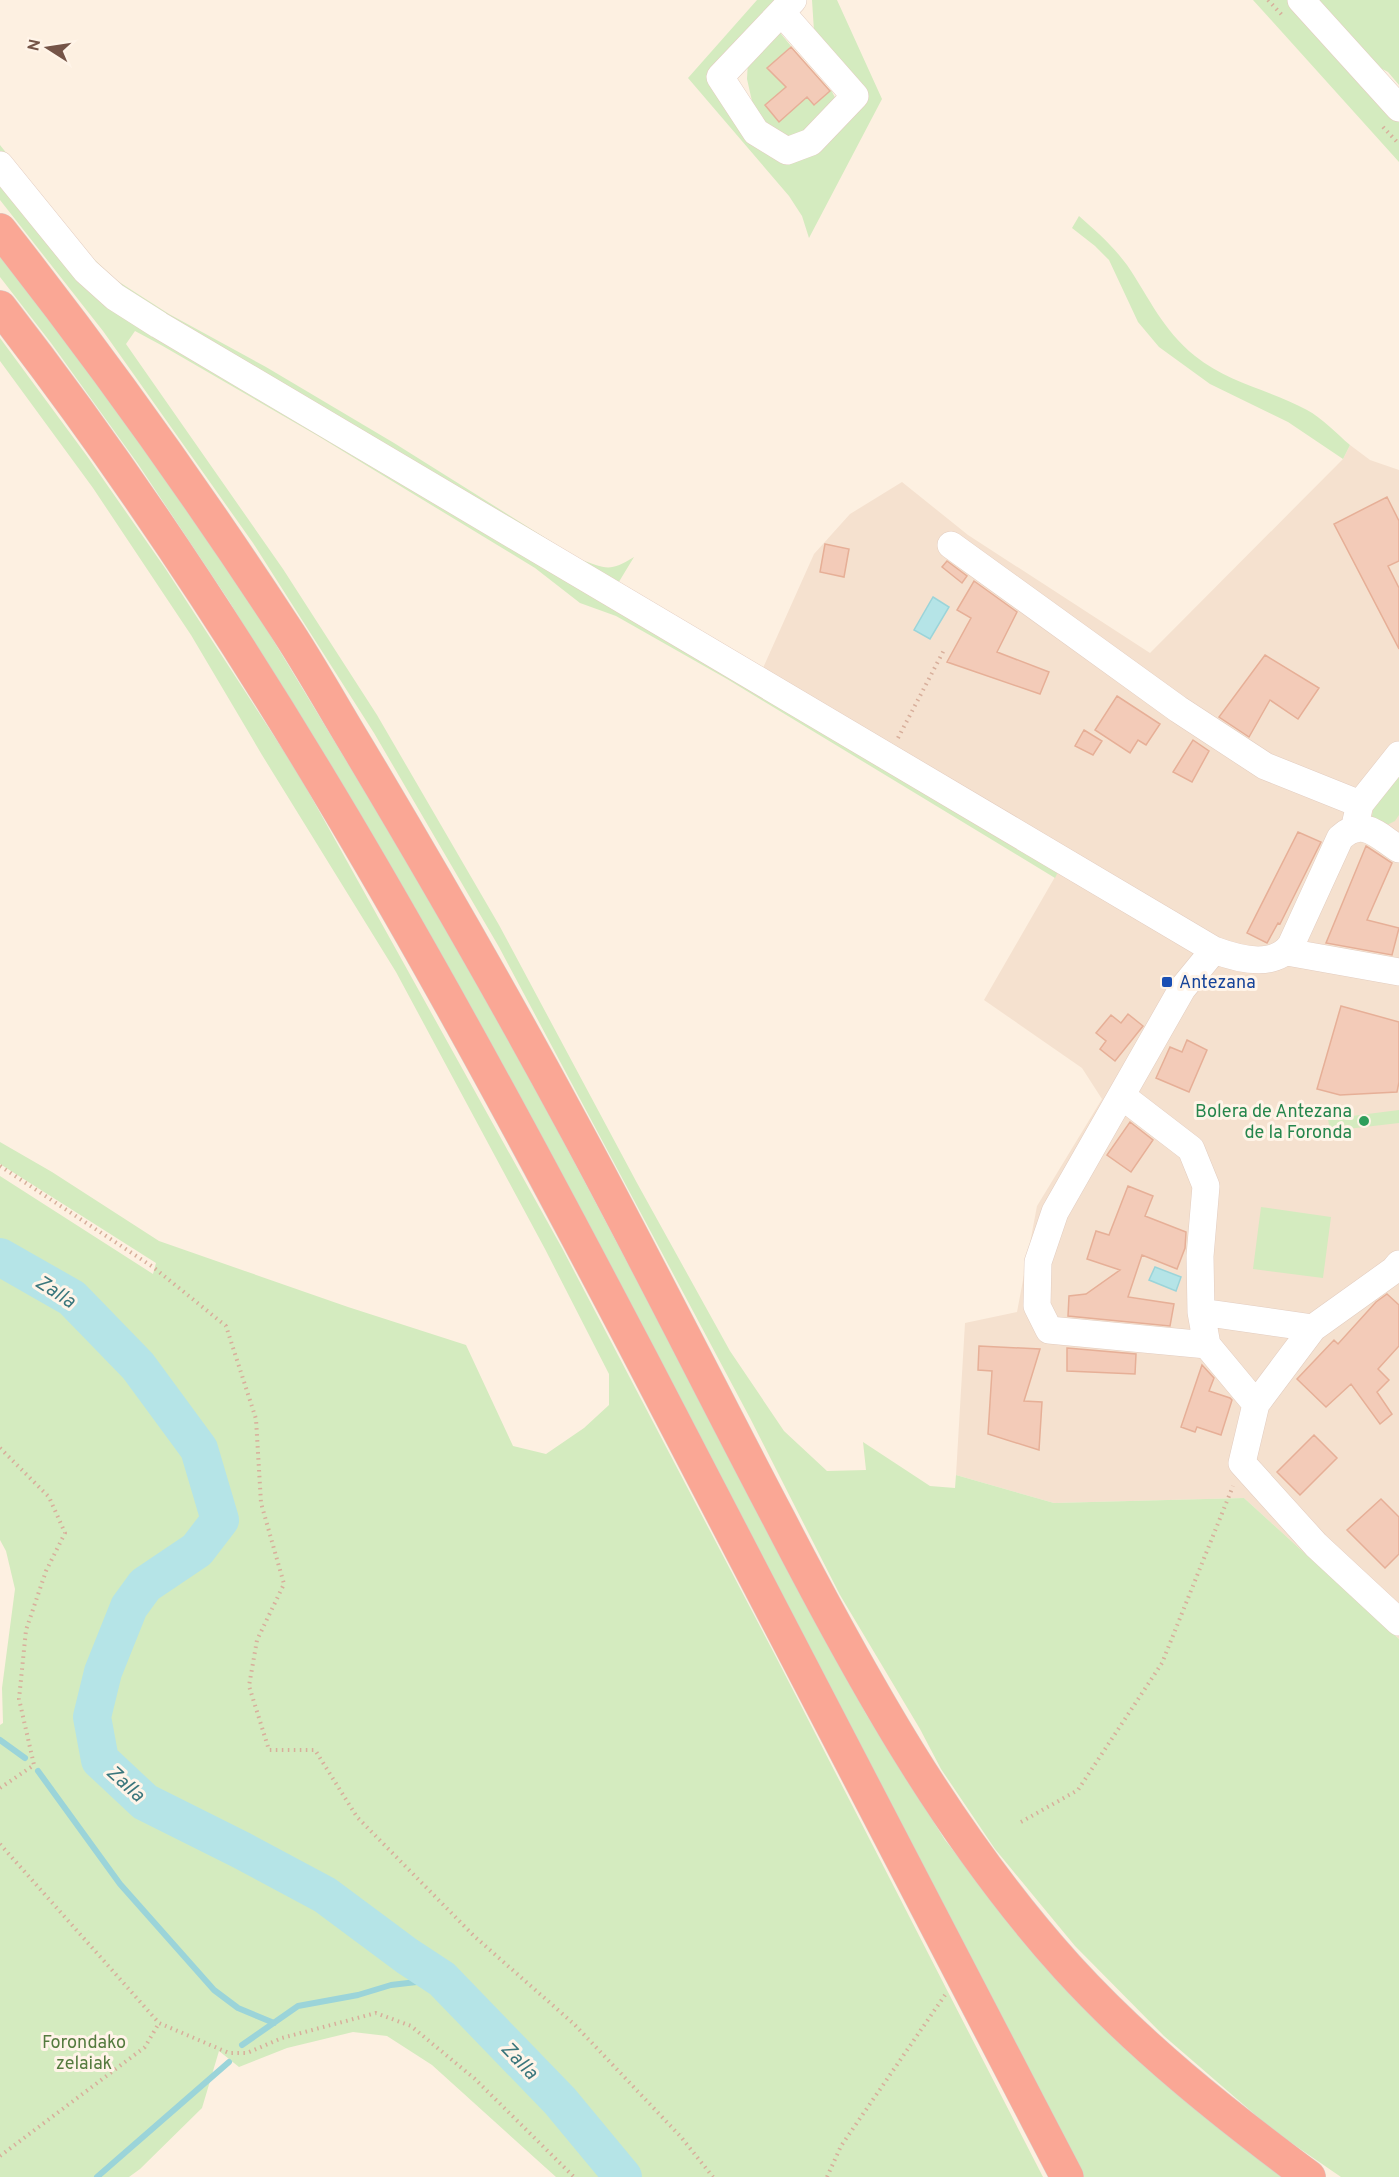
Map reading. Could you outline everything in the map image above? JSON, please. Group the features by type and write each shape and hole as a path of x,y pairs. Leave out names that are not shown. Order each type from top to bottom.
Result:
{"highway":[{"path":"0,230 64,312 164,450 280,621 438,880 573,1124 831,1620 891,1726 947,1815 1016,1906 1061,1959 1134,2034 1197,2092 1309,2177"},
{"path":"0,307 138,493 235,640 376,870 530,1146 1067,2177"}],"street":[{"path":"1301,0 1399,108"},
{"path":"788,6 855,96 811,141 787,151 756,132 720,77 788,6"},
{"path":"0,165 86,271 115,297 1214,950 1238,959 1279,957 1287,952 1340,838 1399,755"},
{"path":"951,545 1178,710 1265,766 1357,816 1364,828 1397,843"},
{"path":"1207,1345 1049,1330 1037,1306 1038,1262 1055,1212 1182,989 1214,950"},
{"path":"1287,952 1399,972"},
{"path":"1122,1096 1191,1149 1206,1186 1200,1256 1201,1312 1207,1345 1256,1404"},
{"path":"1397,1270 1313,1328 1256,1404 1242,1463 1316,1545 1399,1622"},
{"path":"1201,1312 1313,1328"}],"path":[{"path":"888,757 944,650"},
{"path":"0,1166 153,1267 226,1326 256,1419 261,1503 284,1584 257,1640 249,1686 268,1750 315,1750 357,1817 474,1936 574,2024 681,2137 713,2177"},
{"path":"0,1448 49,1497 65,1533 46,1571 26,1630 19,1699 34,1765 0,1788"},
{"path":"1021,1822 1078,1790 1162,1663 1242,1463"},
{"path":"0,1844 159,2023 229,2053 247,2053 282,2038 375,2013 411,2026 475,2079 574,2177"},
{"path":"827,2177 841,2146 960,1972"},
{"path":"0,2156 145,2047 159,2023"}],"shaded area":[{"path":"1350,445 1370,460 1399,470 1399,1639 1244,1498 1054,1503 956,1475 965,1323 1017,1312 1037,1206 1102,1099 1082,1068 984,1000 1059,870 754,688 814,554 850,514 902,482 968,535 1150,653 1343,459"}],"green space":[{"path":"757,0 778,0 707,80 777,156 866,93 814,31 812,0 837,0 882,99 809,238 802,216 789,196 688,78"},
{"path":"1253,0 1294,0 1399,117 1399,162"},
{"path":"1310,0 1399,0 1399,85 1388,72 1363,59"},
{"path":"777,29 791,46 768,68 786,87 766,105 807,97 815,105 831,90 838,103 818,126 788,140 756,119 747,79 748,60"},
{"path":"0,145 82,248 116,280 169,314 266,367 394,443 579,559 595,565 612,567 634,557 617,585 533,538 138,303 96,271 0,153"},
{"path":"0,180 66,265 1059,870 1055,878 727,679 616,616 580,603 535,568 318,436 161,345 135,331 126,344 283,569 377,715 499,925 730,1351 784,1431 827,1471 866,1470 863,1442 930,1486 955,1488 956,1475 1054,1503 1244,1498 1399,1639 1399,2177 1341,2177 1274,2131 1164,2036 1075,1946 995,1849 941,1769 920,1729 840,1595 750,1418 499,947 374,733 253,543 103,331 0,200"},
{"path":"1079,216 1122,258 1157,313 1184,346 1221,373 1293,403 1318,417 1350,445 1343,459 1288,422 1210,384 1159,347 1138,322 1109,260 1072,228"},
{"path":"0,248 65,332 244,592 430,899 542,1101 866,1714 945,1840 1003,1914 1289,2177 1083,2177 710,1455 527,1109 415,908 229,601 138,464 51,343 0,277"},
{"name":"Forondako zelaiak","path":"0,338 87,456 165,568 298,773 562,1248 776,1657 1043,2177 556,2177 432,2065 387,2036 353,2032 287,2048 239,2067 219,2051 202,2108 129,2177 0,2177 0,1725 3,1723 2,1688 15,1589 6,1551 0,1540 0,1176 153,1274 156,1263 0,1164 0,1142 52,1172 159,1241 348,1307 466,1345 513,1446 546,1454 584,1428 609,1405 609,1374 545,1249 396,972 191,635 93,488 0,361"},
{"path":"1399,776 1399,815 1395,821 1387,825 1378,822 1372,817 1373,808"},
{"name":"Bolera de Antezana de la Foronda","path":"1399,1110 1399,1123 1330,1131 1328,1119"},
{"path":"1261,1207 1331,1217 1323,1278 1253,1269"}],"water":[{"path":"933,597 949,607 930,639 914,630"},
{"path":"1155,1267 1181,1277 1176,1291 1149,1280"}],"building":[{"path":"791,47 830,91 814,105 807,97 779,122 765,105 786,87 767,68"},
{"path":"1387,497 1399,521 1399,561 1388,566 1399,588 1399,649 1334,524"},
{"path":"825,544 849,549 844,577 820,572"},
{"path":"947,561 967,576 962,583 942,567"},
{"path":"974,581 1017,612 997,652 1049,672 1040,694 947,662 971,618 957,610"},
{"path":"1265,655 1319,688 1298,719 1270,700 1249,737 1219,717"},
{"path":"1117,696 1160,724 1146,745 1138,740 1130,753 1095,730"},
{"path":"1084,730 1102,741 1093,755 1075,746"},
{"path":"1193,740 1209,751 1192,782 1173,772"},
{"path":"1298,832 1321,842 1280,924 1278,923 1267,943 1247,933"},
{"path":"1366,846 1392,863 1367,920 1399,928 1392,955 1326,943"},
{"path":"1341,1006 1399,1022 1397,1092 1340,1095 1317,1089"},
{"path":"1128,1014 1143,1026 1115,1061 1100,1049 1106,1041 1096,1033 1111,1015 1121,1023"},
{"path":"1187,1040 1207,1050 1189,1092 1156,1078 1170,1047 1182,1052"},
{"path":"1130,1122 1153,1140 1131,1172 1107,1155"},
{"path":"1128,1186 1153,1196 1145,1216 1186,1232 1185,1248 1177,1269 1142,1255 1128,1297 1174,1304 1170,1326 1068,1316 1069,1296 1086,1294 1120,1270 1087,1259 1096,1231 1109,1235"},
{"path":"1387,1294 1399,1305 1399,1346 1378,1369 1389,1380 1377,1392 1392,1414 1380,1424 1351,1384 1326,1407 1297,1379 1334,1340 1338,1344 1376,1302"},
{"path":"979,1346 1040,1349 1024,1401 1042,1402 1039,1450 988,1434 992,1371 978,1370"},
{"path":"1067,1348 1136,1354 1135,1374 1067,1371"},
{"path":"1202,1365 1214,1378 1209,1391 1232,1400 1221,1435 1197,1427 1195,1432 1181,1427"},
{"path":"1314,1435 1337,1458 1300,1495 1277,1472"},
{"path":"1381,1499 1399,1517 1399,1554 1385,1568 1347,1530"}],"waterway":[{"name":"Zalla","path":"0,1257 72,1298 138,1366 199,1449 220,1520 197,1550 145,1585 129,1607 103,1672 92,1717 100,1760 145,1802 325,1895 442,1979 560,2101 623,2177"},
{"path":"0,1740 25,1758"},
{"path":"38,1771 120,1884 214,1990 238,2008 274,2023"},
{"path":"242,2045 298,2006 358,1995 391,1985 442,1979"},
{"path":"97,2177 229,2062"}],"place":[{"name":"Antezana","path":"1167,982"},
{"name":"Bolera de Antezana de la Foronda","path":"1364,1121"}]}
